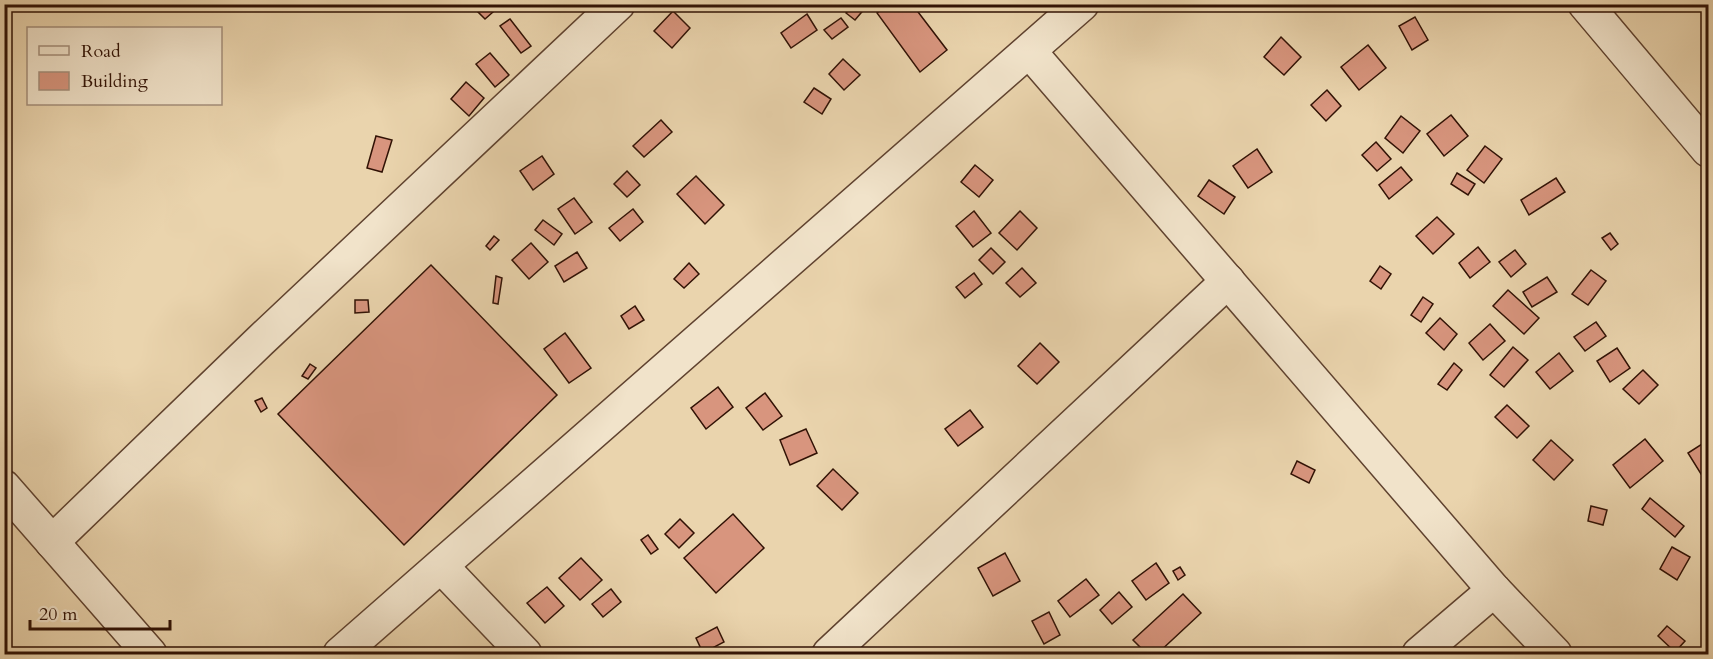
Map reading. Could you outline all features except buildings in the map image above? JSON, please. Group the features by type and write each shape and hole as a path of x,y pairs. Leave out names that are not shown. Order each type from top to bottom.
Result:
{"street":[{"path":"52,542 252,349 618,4"},
{"path":"340,654 1030,52 1082,4"},
{"path":"1586,4 1708,150"},
{"path":"1030,52 1494,590 1555,654"},
{"path":"829,654 1228,281"},
{"path":"4,487 150,654"},
{"path":"441,566 525,654"},
{"path":"1419,654 1494,590"}]}
